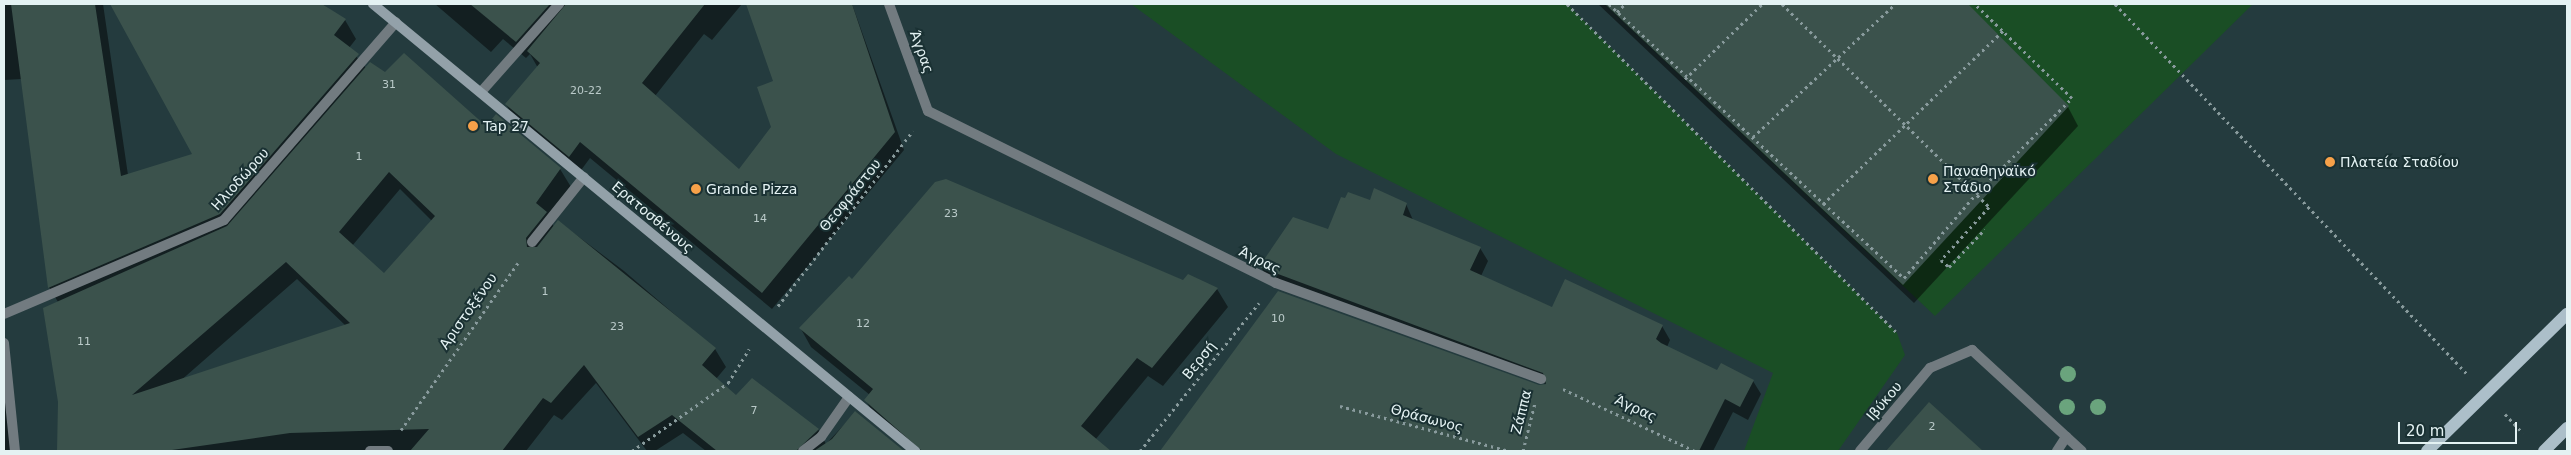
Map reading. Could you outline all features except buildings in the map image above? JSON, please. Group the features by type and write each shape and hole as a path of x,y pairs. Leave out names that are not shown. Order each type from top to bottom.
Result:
{"main road":[{"name":"Ερατοσθένους","path":"373,4 915,451"},
{"path":"2427,451 2567,314"},
{"path":"2544,451 2567,428"}],"street":[{"path":"481,92 559,4"},
{"name":"Άγρας","path":"889,4 928,111 1276,283 1541,379"},
{"name":"Ηλιοδώρου","path":"4,314 224,220 396,22"},
{"path":"532,242 584,177"},
{"path":"4,344 15,451"},
{"name":"Ιβύκου","path":"1860,451 1930,368 1972,350 2066,437"},
{"path":"803,451 821,437 849,397"},
{"path":"2056,451 2066,437 2082,451"},
{"path":"370,451 388,450"}],"path":[{"path":"1567,4 1897,333"},
{"path":"1609,4 1685,79 1753,137 1904,278 1976,194 2072,98 1976,4"},
{"path":"1617,12 1625,4"},
{"path":"1685,79 1762,4"},
{"path":"1782,4 1989,207 1941,260 1949,267 1985,229"},
{"path":"1753,137 1895,4"},
{"path":"2115,4 2528,438"},
{"path":"1823,204 2003,31"},
{"name":"Θεοφράστου","path":"822,248 896,156"},
{"name":"Αριστοξένου","path":"388,450 532,242"},
{"name":"Βερσή","path":"1140,451 1276,283"},
{"name":"Ζάππα","path":"1523,451 1541,379"},
{"name":"Άγρας","path":"1541,379 1695,451"},
{"path":"632,451 728,383"},
{"name":"Θράσωνος","path":"1340,406 1509,451"}],"green space":[{"path":"1131,4 1567,4 1897,333 1905,355 1838,451 1744,451 1773,373 1336,154"},
{"name":"Παναθηναϊκό Στάδιο","path":"1605,4 2253,4 1935,316"}],"place":[{"name":"Tap 27","path":"473,126"},
{"name":"Πλατεία Σταδίου","path":"2330,162"},
{"name":"Παναθηναϊκό Στάδιο","path":"1933,179"},
{"name":"Grande Pizza","path":"696,189"}]}
